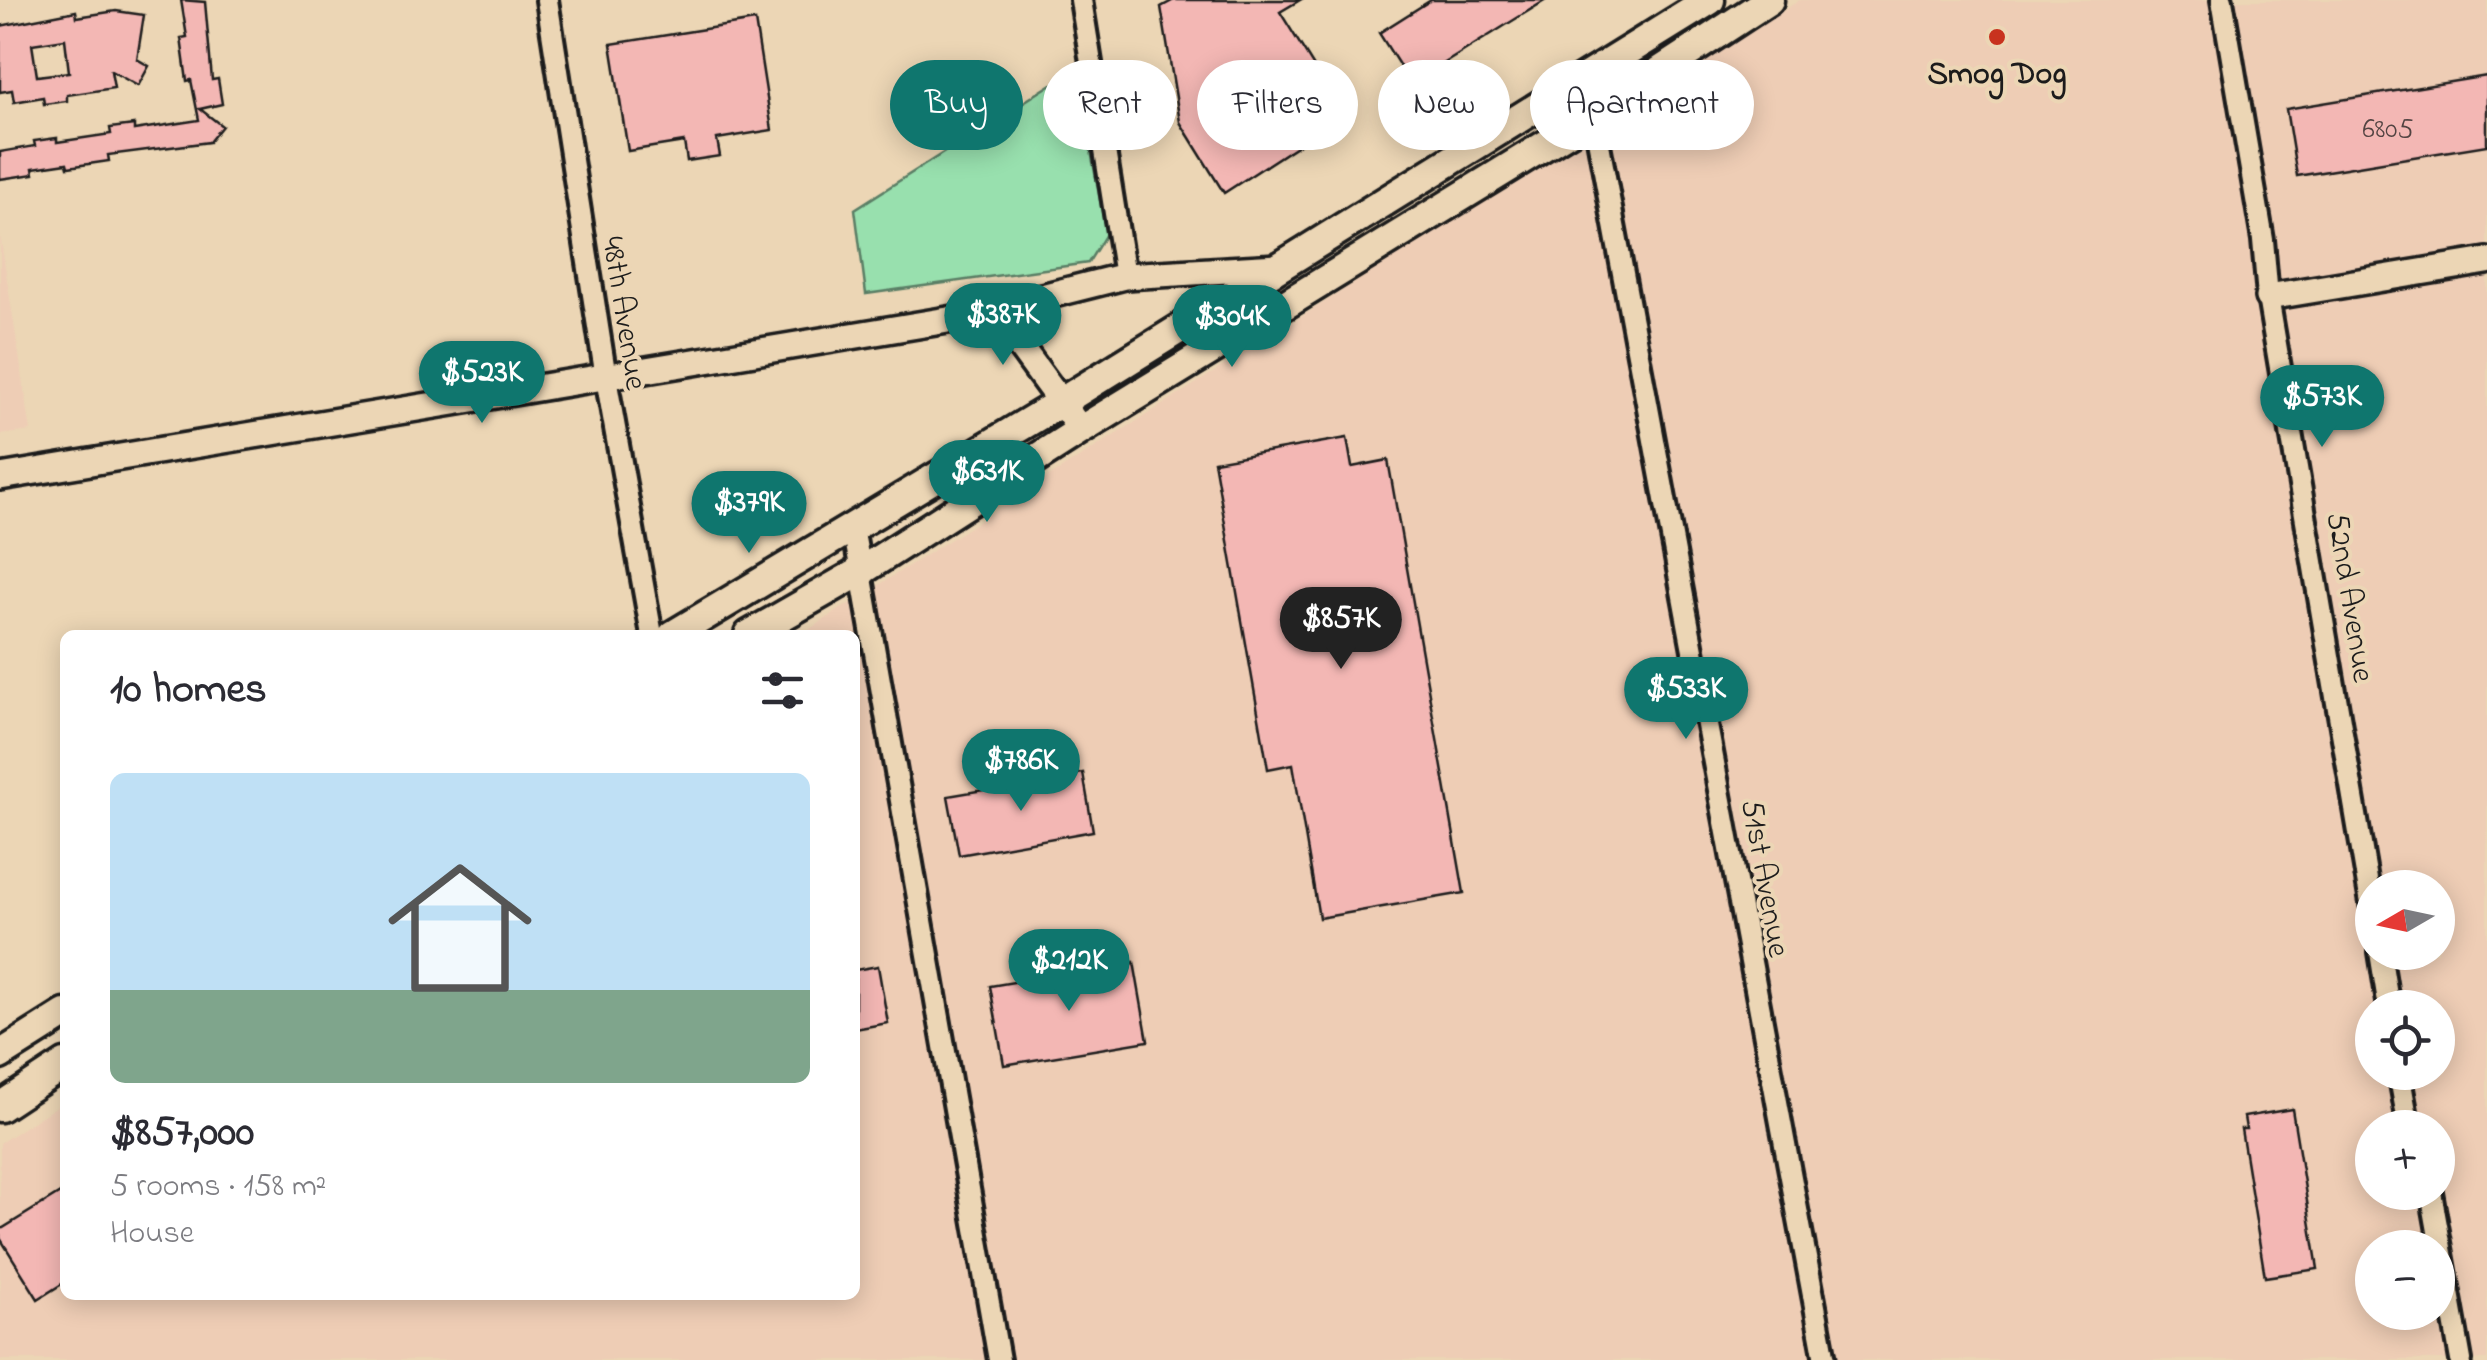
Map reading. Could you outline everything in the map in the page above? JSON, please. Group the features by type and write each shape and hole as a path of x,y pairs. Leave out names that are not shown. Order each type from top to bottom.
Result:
{"main road":[{"path":"1510,126 1710,0"},
{"path":"1675,60 1768,0"},
{"path":"681,630 1471,150"},
{"path":"1345,266 1360,237 1458,174 1474,150"},
{"path":"759,630 861,571 1533,150"},
{"path":"0,1055 60,1017"},
{"path":"0,1107 60,1067"}],"street":[{"name":"48th Avenue","path":"548,0 606,378 651,630"},
{"path":"1081,0 1125,276"},
{"name":"52nd Avenue","path":"2222,0 2263,240 2268,298 2308,512 2366,870"},
{"name":"51st Avenue","path":"1601,150 1825,1360"},
{"path":"2268,298 2487,262"},
{"path":"0,477 954,319 1125,276 1278,267"},
{"path":"954,319 1020,345 1081,430"},
{"path":"854,527 999,1360"},
{"path":"2434,1210 2461,1360"}],"shaded area":[{"path":"1800,0 2487,0 2487,1360 0,1360 0,1143 60,1104 60,1300 860,1300 860,630 808,630 1564,150 1754,150 1754,60 1706,60"},
{"path":"0,235 31,431 0,435"}],"green space":[{"path":"1043,90 1043,150 1091,150 1106,234 1088,263 866,294 855,209 948,150 1023,150 1023,102"}],"building":[{"path":"181,0 205,2 212,80 218,79 222,104 200,109 222,126 209,142 108,155 109,161 33,168 34,174 0,179 0,152 35,146 34,141 57,138 57,142 111,134 110,128 134,125 134,130 199,120 191,80 187,81 181,38 187,37"},
{"path":"1174,0 1300,0 1280,12 1310,60 1197,60 1197,149 1180,122 1177,60 1170,60 1161,7"},
{"path":"1431,0 1546,0 1450,60 1396,60 1379,33"},
{"path":"76,11 77,17 116,11 144,15 137,59 149,66 138,86 111,71 114,88 67,95 67,101 44,104 43,97 14,102 12,90 0,92 0,26","holes":["65,39 69,72 37,76 32,44"]},
{"path":"755,21 772,130 717,139 720,156 687,161 684,142 628,151 611,44"},
{"path":"2487,76 2487,145 2297,176 2286,109"},
{"path":"1197,150 1290,150 1224,193"},
{"path":"1347,438 1352,467 1388,460 1464,893 1319,918 1293,764 1268,769 1214,461"},
{"path":"1083,773 1093,831 959,855 948,796"},
{"path":"1134,962 1148,1041 1004,1065 990,986"},
{"path":"878,966 888,1023 860,1028 860,969"},
{"path":"2292,1109 2318,1269 2265,1277 2241,1129 2246,1129 2244,1117"},
{"path":"60,1193 60,1285 38,1299 0,1238 0,1230"}],"place":[{"name":"Smog Dog","path":"1997,37"}]}
